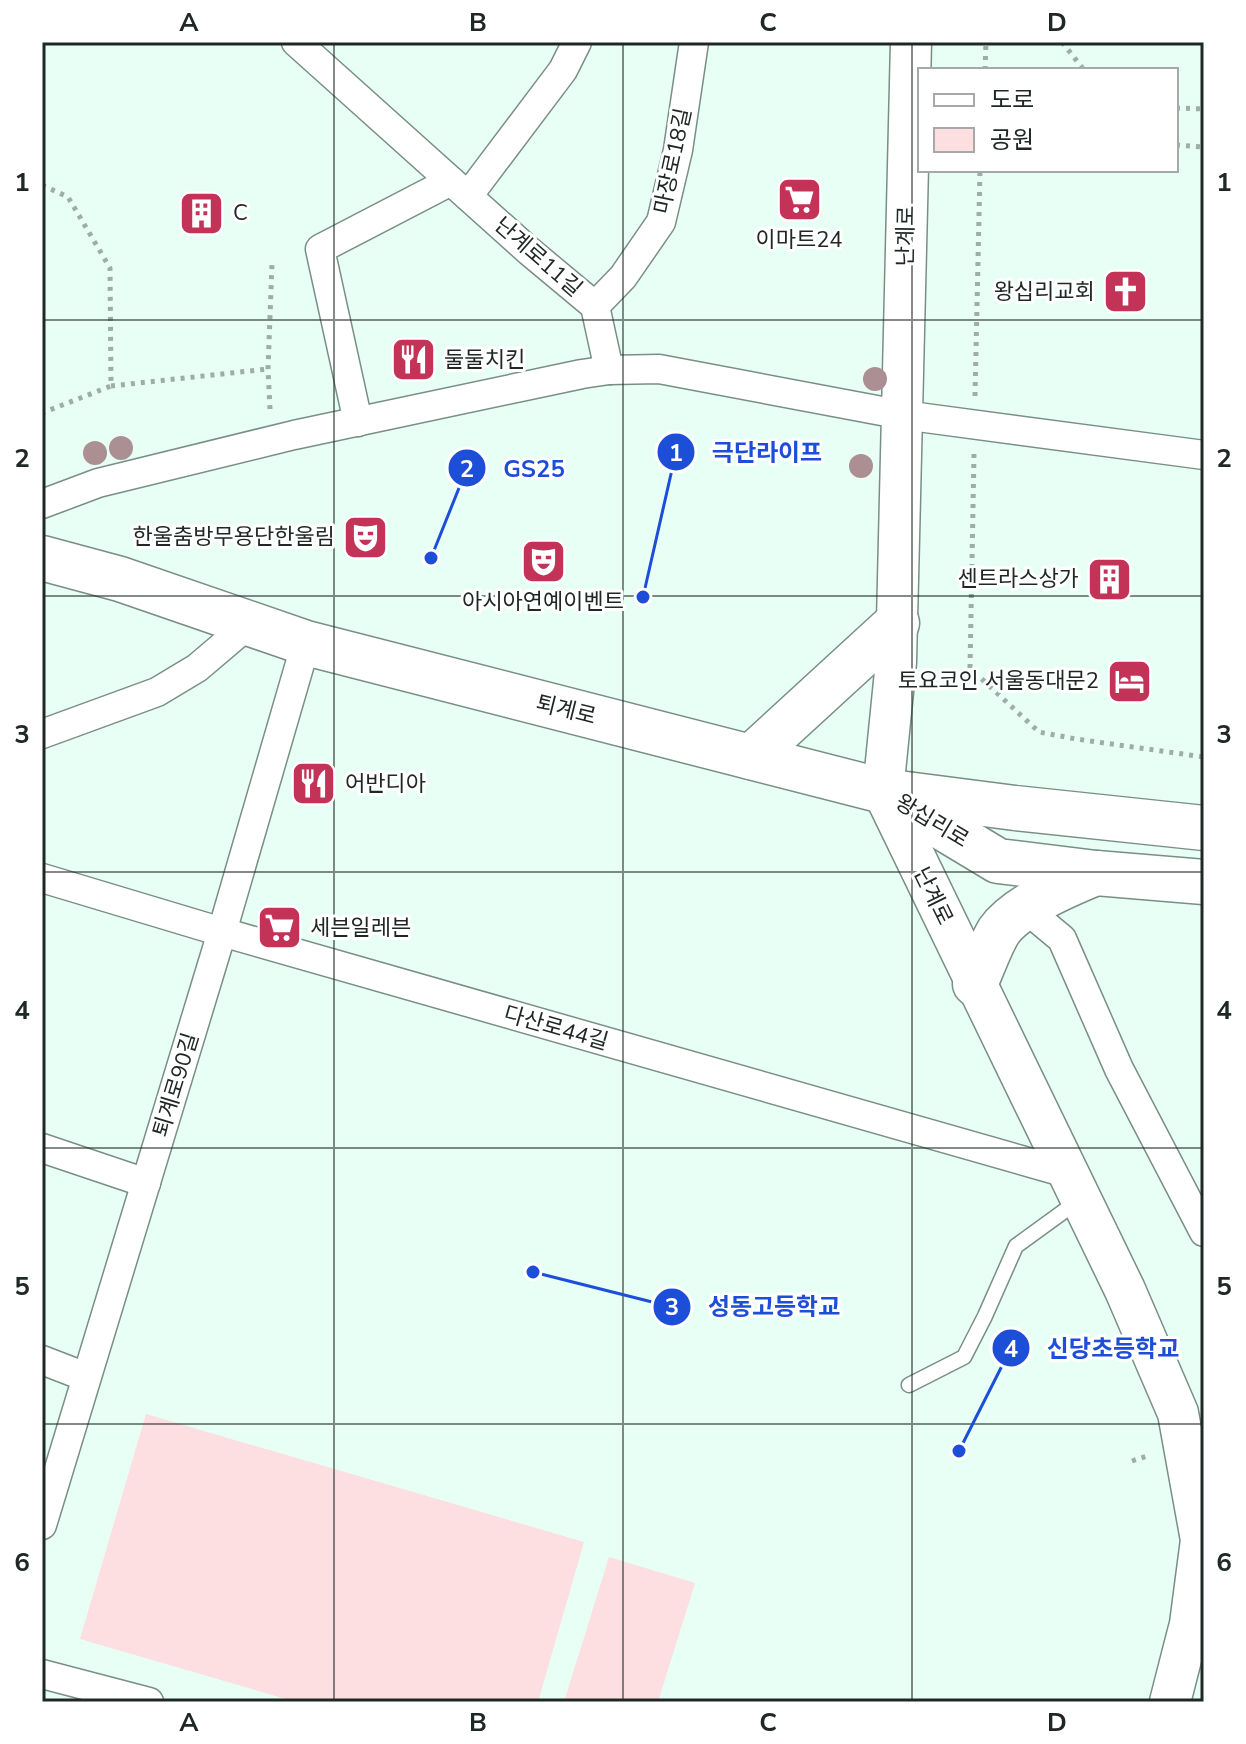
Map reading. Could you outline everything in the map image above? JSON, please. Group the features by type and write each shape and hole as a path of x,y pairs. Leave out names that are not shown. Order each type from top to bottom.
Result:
{"main road":[{"name":"난계로","path":"911,42 896,662 883,791 1076,1186 1178,1413 1201,1540 1190,1624 1170,1702"},
{"name":"퇴계로","path":"42,558 120,579 306,643 883,791"},
{"path":"751,757 897,623"},
{"name":"왕십리로","path":"883,791 1204,828"},
{"name":"왕십리로","path":"883,791 998,861 1204,882"},
{"path":"975,984 999,931 1059,888 1096,873"}],"street":[{"name":"난계로11길","path":"296,42 529,251 595,306 609,370"},
{"path":"358,422 320,249 460,189 563,70 577,42"},
{"name":"마장로18길","path":"595,306 623,277 661,222 678,150 694,42"},
{"path":"42,504 98,483 294,435 609,370 659,369 903,415 1204,455"},
{"path":"42,734 157,692 197,668 250,623"},
{"name":"퇴계로90길","path":"42,1525 306,643"},
{"name":"다산로44길","path":"42,878 1076,1186"},
{"path":"1026,909 1062,939 1119,1069 1204,1232"},
{"path":"42,1148 146,1183"},
{"path":"42,1360 86,1377"},
{"path":"42,1674 149,1702"}],"lane":[{"path":"909,1385 964,1357 1016,1246 1076,1186"}],"path":[{"path":"985,68 986,42"},
{"path":"1062,42 1082,68"},
{"path":"1178,108 1204,109"},
{"path":"1178,145 1204,147"},
{"path":"980,172 970,668 1039,732 1204,757"},
{"path":"42,185 68,197 110,268 111,386"},
{"path":"270,410 268,369 272,264"},
{"path":"42,413 111,386 268,369"}],"green space":[{"path":"146,1414 584,1542 538,1702 296,1702 80,1639"},
{"path":"609,1557 695,1583 658,1702 564,1702"}],"place":[{"name":"이마트24","path":"799,199"},
{"name":"C","path":"202,213"},
{"name":"왕십리교회","path":"1126,292"},
{"name":"둘둘치킨","path":"413,360"},
{"name":"한울춤방무용단한울림","path":"366,537"},
{"name":"GS25","path":"431,558"},
{"name":"아시아연예이벤트","path":"543,561"},
{"name":"센트라스상가","path":"1110,579"},
{"name":"극단라이프","path":"643,597"},
{"name":"토요코인 서울동대문2","path":"1130,681"},
{"name":"어반디아","path":"314,784"},
{"name":"세븐일레븐","path":"279,928"},
{"name":"성동고등학교","path":"533,1272"},
{"name":"신당초등학교","path":"959,1451"}]}
